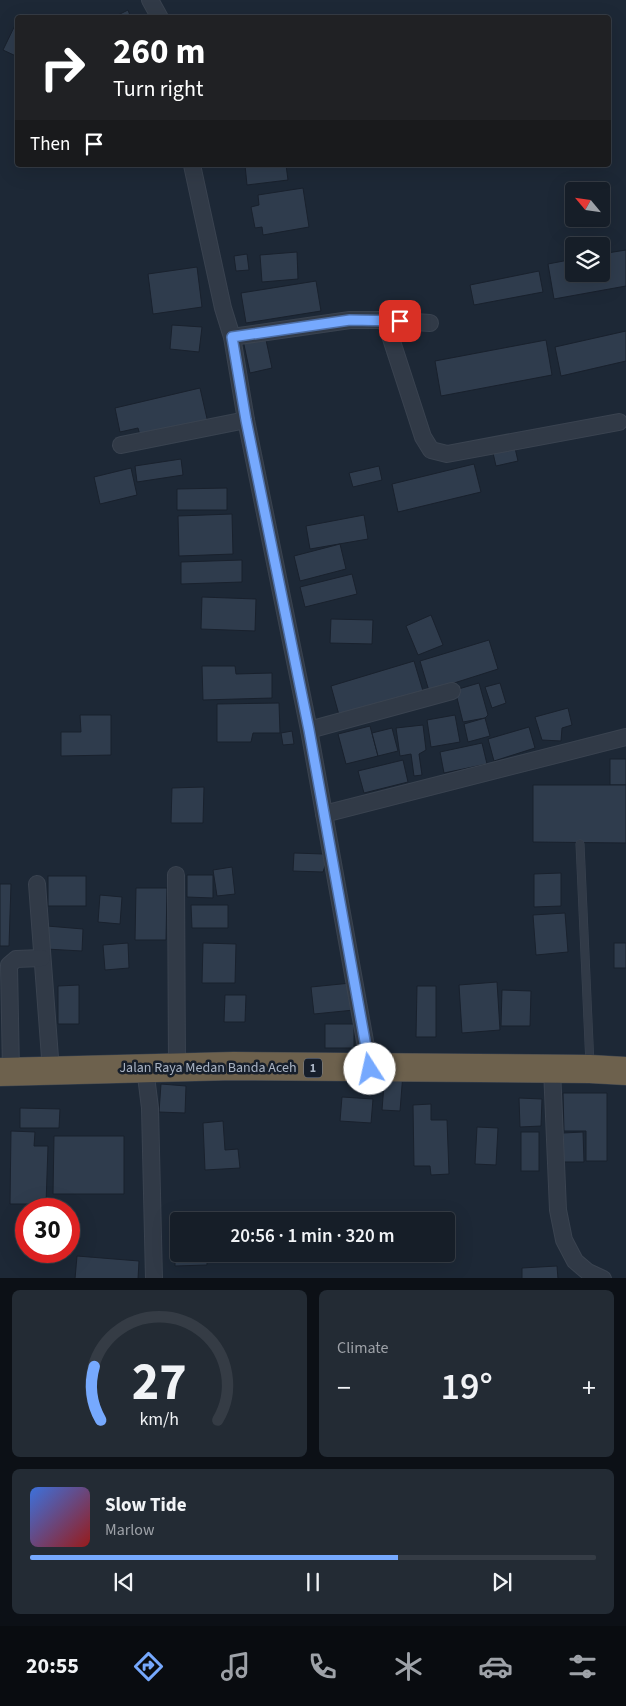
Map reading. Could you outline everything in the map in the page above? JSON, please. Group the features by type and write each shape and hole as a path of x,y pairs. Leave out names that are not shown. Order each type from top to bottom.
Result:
{"highway":[{"name":"Jalan Raya Medan Banda Aceh","path":"6,1072 234,1066 626,1071"}],"street":[{"path":"150,0 158,15"},
{"path":"192,167 223,308 232,337 246,420 309,730 370,1069"},
{"path":"232,337 350,320 430,323"},
{"path":"385,320 423,437 431,450 447,454 619,422"},
{"path":"121,444 246,420"},
{"path":"309,730 452,692"},
{"path":"324,814 626,737"},
{"path":"176,874 177,1067"},
{"path":"37,884 50,1071"},
{"path":"6,1072 10,965 16,959 42,958"},
{"path":"146,1068 150,1108 154,1278"},
{"path":"552,1069 558,1210 564,1240 575,1261 588,1272 603,1278"}],"lane":[{"path":"580,844 590,1070"}],"building":[{"path":"128,10 130,15 118,15"},
{"path":"15,25 15,56 3,50"},
{"path":"245,167 286,167 288,180 247,185"},
{"path":"303,188 309,227 263,235 262,227 255,228 251,207 259,205 258,195"},
{"path":"626,250 626,286 554,299 548,264 565,261 565,282 610,282 610,253"},
{"path":"297,252 298,279 262,282 260,255"},
{"path":"247,254 249,270 236,271 234,256"},
{"path":"197,267 202,307 153,314 148,274"},
{"path":"539,271 543,292 474,305 470,285"},
{"path":"316,281 321,311 246,323 241,293"},
{"path":"172,325 202,327 199,352 170,349"},
{"path":"626,331 626,361 561,376 555,347"},
{"path":"265,335 272,368 250,373 243,340"},
{"path":"546,340 552,375 441,396 435,361"},
{"path":"200,388 208,423 141,439 138,428 120,432 115,408"},
{"path":"515,448 518,461 496,466 493,453"},
{"path":"181,459 183,475 137,482 135,466"},
{"path":"474,464 481,492 398,512 392,484"},
{"path":"379,466 382,480 353,487 349,473"},
{"path":"131,468 137,495 100,504 94,477"},
{"path":"227,488 227,510 177,510 177,489"},
{"path":"232,514 233,554 179,556 178,516"},
{"path":"364,515 368,539 310,549 306,526"},
{"path":"340,544 346,569 300,581 294,556"},
{"path":"242,560 242,582 181,584 181,562"},
{"path":"352,574 357,594 305,607 300,587"},
{"path":"202,597 256,599 255,631 201,629"},
{"path":"431,615 443,645 418,655 406,626"},
{"path":"331,619 373,620 372,644 330,643"},
{"path":"489,640 498,669 429,691 420,661"},
{"path":"414,661 423,691 339,715 331,686"},
{"path":"202,666 235,666 236,674 272,673 272,698 203,700"},
{"path":"479,683 488,715 485,718 463,722 455,690"},
{"path":"500,683 506,703 492,708 485,687"},
{"path":"279,703 280,733 253,733 251,742 217,742 217,704"},
{"path":"568,708 572,725 562,728 561,741 542,740 535,717"},
{"path":"80,715 111,715 111,755 61,756 61,732 81,732"},
{"path":"455,715 460,742 431,747 427,720"},
{"path":"485,718 490,736 468,742 464,724"},
{"path":"423,725 426,750 419,754 422,775 414,776 411,754 400,756 396,728"},
{"path":"370,726 378,756 346,764 338,734"},
{"path":"529,727 535,748 494,761 488,739"},
{"path":"392,728 398,751 378,756 372,733"},
{"path":"292,731 294,744 283,745 281,733"},
{"path":"482,743 487,764 444,773 440,752"},
{"path":"610,759 626,759 626,785 610,785"},
{"path":"403,760 408,782 364,793 358,771"},
{"path":"533,785 626,785 626,843 533,842"},
{"path":"204,787 203,823 171,823 172,788"},
{"path":"294,853 323,854 327,860 323,872 293,871"},
{"path":"232,867 235,894 217,896 213,870"},
{"path":"561,873 561,906 534,907 534,874"},
{"path":"187,875 213,875 213,898 187,897"},
{"path":"48,876 86,876 86,906 48,906"},
{"path":"0,884 11,884 9,946 0,946"},
{"path":"136,888 167,888 166,940 135,940"},
{"path":"100,895 122,897 120,924 98,922"},
{"path":"191,905 228,905 228,928 192,928"},
{"path":"565,913 568,952 536,955 533,915"},
{"path":"47,926 83,929 82,951 46,949"},
{"path":"128,943 129,968 105,970 103,945"},
{"path":"203,943 236,944 235,983 202,983"},
{"path":"614,943 626,943 626,968 614,968"},
{"path":"497,982 500,1030 462,1033 459,985"},
{"path":"351,983 354,1010 314,1014 311,987"},
{"path":"79,985 79,1024 58,1024 58,986"},
{"path":"417,986 436,986 436,1037 416,1037"},
{"path":"502,990 531,991 530,1026 501,1026"},
{"path":"225,995 246,995 245,1022 224,1022"},
{"path":"325,1024 354,1024 354,1048 325,1048"},
{"path":"385,1072 403,1073 400,1111 382,1110"},
{"path":"161,1084 186,1086 185,1113 159,1112"},
{"path":"563,1093 607,1093 607,1161 586,1161 586,1131 564,1131"},
{"path":"342,1097 373,1099 371,1123 340,1121"},
{"path":"519,1098 542,1099 541,1126 520,1127"},
{"path":"431,1104 431,1120 447,1120 449,1174 431,1175 430,1166 414,1166 413,1105"},
{"path":"20,1108 60,1109 59,1128 20,1128"},
{"path":"223,1121 225,1150 238,1149 240,1168 205,1170 203,1123"},
{"path":"477,1127 498,1128 496,1165 475,1164"},
{"path":"11,1131 35,1132 34,1146 48,1146 46,1198 15,1198 15,1204 10,1204"},
{"path":"521,1132 539,1132 539,1171 521,1171"},
{"path":"583,1132 584,1162 563,1162 563,1133"},
{"path":"54,1136 124,1136 124,1194 53,1194"},
{"path":"80,1256 139,1261 138,1278 75,1278 76,1263 80,1263"},
{"path":"175,1262 207,1262 207,1265 175,1266"},
{"path":"557,1266 558,1278 522,1278 522,1268"}],"route":[{"path":"370,1069 309,730 246,420 232,337 350,320 400,321"}]}
